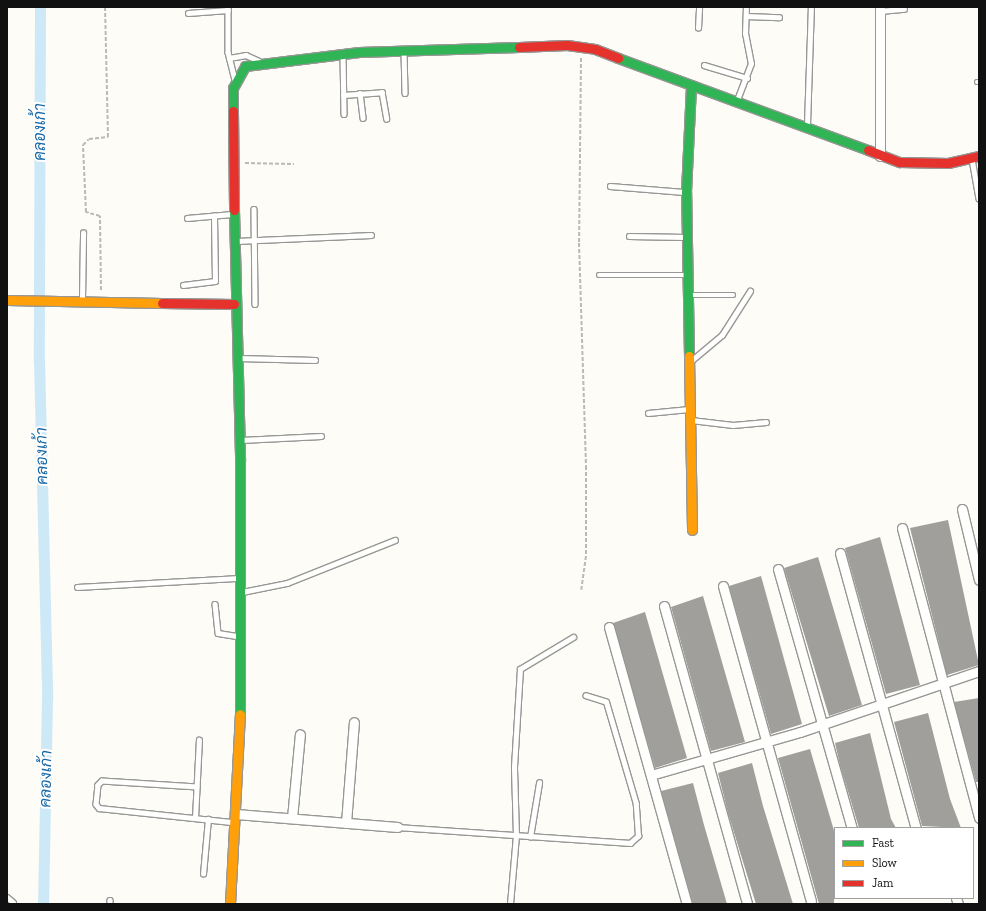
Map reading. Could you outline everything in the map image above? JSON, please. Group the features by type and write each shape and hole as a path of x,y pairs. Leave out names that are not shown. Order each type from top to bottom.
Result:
{"street":[{"path":"880,9 880,156"},
{"path":"230,904 236,818 240,636 239,440 234,304 233,162 235,80 245,66 260,62 343,53 404,50 580,47 691,85 880,156 920,164 975,157"},
{"path":"691,85 686,192 692,530"},
{"path":"7,300 234,304"},
{"path":"962,508 979,580"},
{"path":"902,528 979,818"},
{"path":"840,553 916,827"},
{"path":"778,569 852,827"},
{"path":"723,586 811,901"},
{"path":"664,606 747,904"},
{"path":"609,627 687,904"},
{"path":"651,775 823,725 979,671"},
{"path":"346,822 354,722"},
{"path":"292,818 300,734"},
{"path":"236,818 292,818 397,826"}],"lane":[{"path":"698,28 699,7"},
{"path":"737,102 751,64 746,7"},
{"path":"807,128 811,7"},
{"path":"188,13 228,8 228,58 235,80"},
{"path":"880,9 904,9"},
{"path":"746,16 779,17"},
{"path":"404,50 405,93"},
{"path":"343,53 344,114"},
{"path":"228,58 251,56 260,62"},
{"path":"704,65 747,78"},
{"path":"344,95 382,92 386,119"},
{"path":"360,93 363,118"},
{"path":"975,157 979,198"},
{"path":"610,186 686,192"},
{"path":"254,209 257,240 255,304"},
{"path":"187,218 234,214"},
{"path":"183,285 215,281 214,216"},
{"path":"82,301 83,233"},
{"path":"234,242 371,235"},
{"path":"629,236 687,236"},
{"path":"599,275 687,275"},
{"path":"688,363 722,335 750,291"},
{"path":"687,295 733,294"},
{"path":"236,358 316,360"},
{"path":"648,413 689,409"},
{"path":"689,420 733,425 766,422"},
{"path":"239,440 321,436"},
{"path":"240,592 287,583 395,540"},
{"path":"77,587 240,578"},
{"path":"215,604 218,633 240,636"},
{"path":"510,904 516,836 514,767 520,669 573,637"},
{"path":"397,826 516,836 630,843 638,836 636,804 606,702 586,696"},
{"path":"194,818 200,740"},
{"path":"197,786 102,781 98,785 96,804 99,808 194,818 236,818"},
{"path":"530,837 539,782"},
{"path":"203,874 208,819"},
{"path":"7,897 13,902"}],"path":[{"path":"102,302 100,216 86,212 83,145 89,139 108,137 105,7"},
{"path":"580,47 583,97 579,243 586,466 586,556 581,590"},
{"path":"233,162 294,164"}],"building":[{"path":"948,520 979,665 947,675 910,528"},
{"path":"880,537 920,685 886,694 845,548"},
{"path":"818,557 862,705 829,716 784,568"},
{"path":"761,576 802,724 771,734 729,586"},
{"path":"703,596 745,742 711,751 671,607"},
{"path":"645,612 687,758 655,768 613,623"},
{"path":"979,698 979,782 976,782 954,702"},
{"path":"928,713 950,799 961,827 922,826 894,722"},
{"path":"870,733 891,819 895,827 859,827 835,743"},
{"path":"810,749 834,831 834,904 819,904 778,758"},
{"path":"752,763 763,806 793,904 756,904 728,813 718,773"},
{"path":"693,783 727,904 693,904 661,791"}],"waterway":[{"name":"คลองเก้า","path":"40,7 39,360 47,699 43,904"}],"traffic: fast":[{"path":"233,111 233,88 245,66 359,52 519,47"},
{"path":"618,58 868,150"},
{"path":"689,356 686,192 691,85"},
{"path":"234,210 240,461 240,714"}],"traffic: slow":[{"path":"7,300 162,303"},
{"path":"689,356 692,530"},
{"path":"230,904 240,714"}],"traffic: jam":[{"path":"519,47 567,45 595,49 618,58"},
{"path":"233,111 234,210"},
{"path":"868,150 900,162 948,163 979,156"},
{"path":"162,303 234,304"}]}
